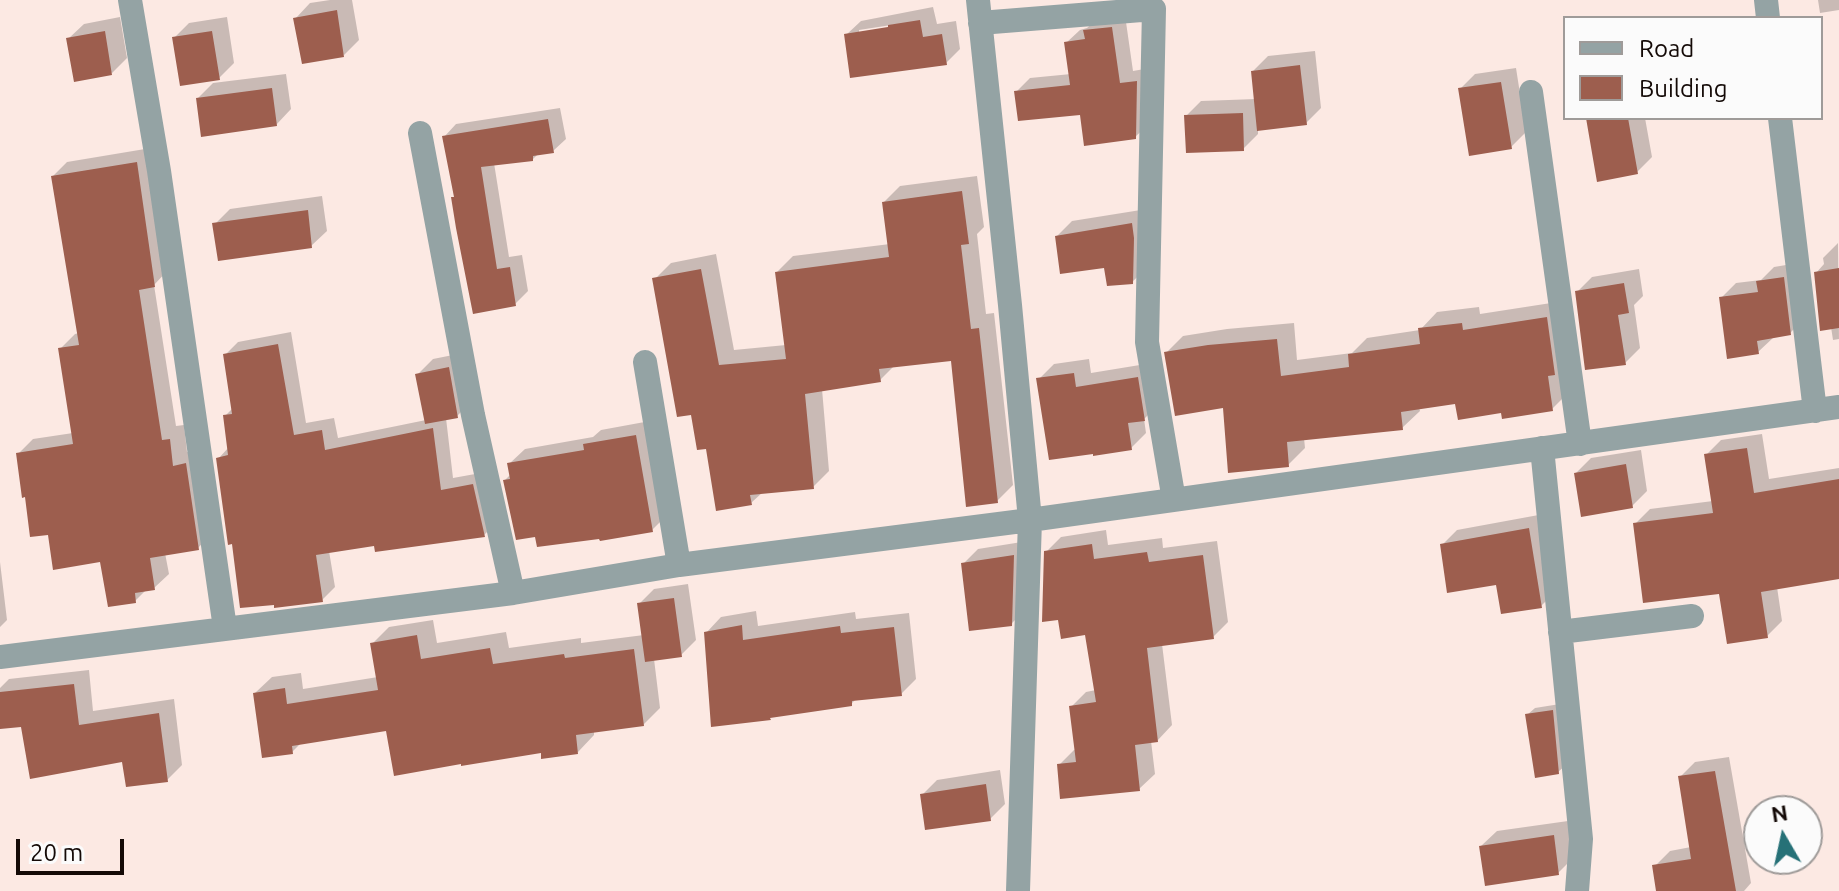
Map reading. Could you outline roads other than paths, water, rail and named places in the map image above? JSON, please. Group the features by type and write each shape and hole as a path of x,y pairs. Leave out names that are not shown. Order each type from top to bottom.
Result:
{"street":[{"path":"130,0 159,171 225,628"},
{"path":"1018,891 1030,520 979,12 1154,9 1147,342 1174,500"},
{"path":"1531,92 1580,444"},
{"path":"0,657 513,593 679,565 1030,520 1827,409 1780,120"},
{"path":"420,133 473,415 513,593"},
{"path":"645,362 679,565"},
{"path":"1542,448 1581,839 1577,891"},
{"path":"1560,632 1692,616"}]}
